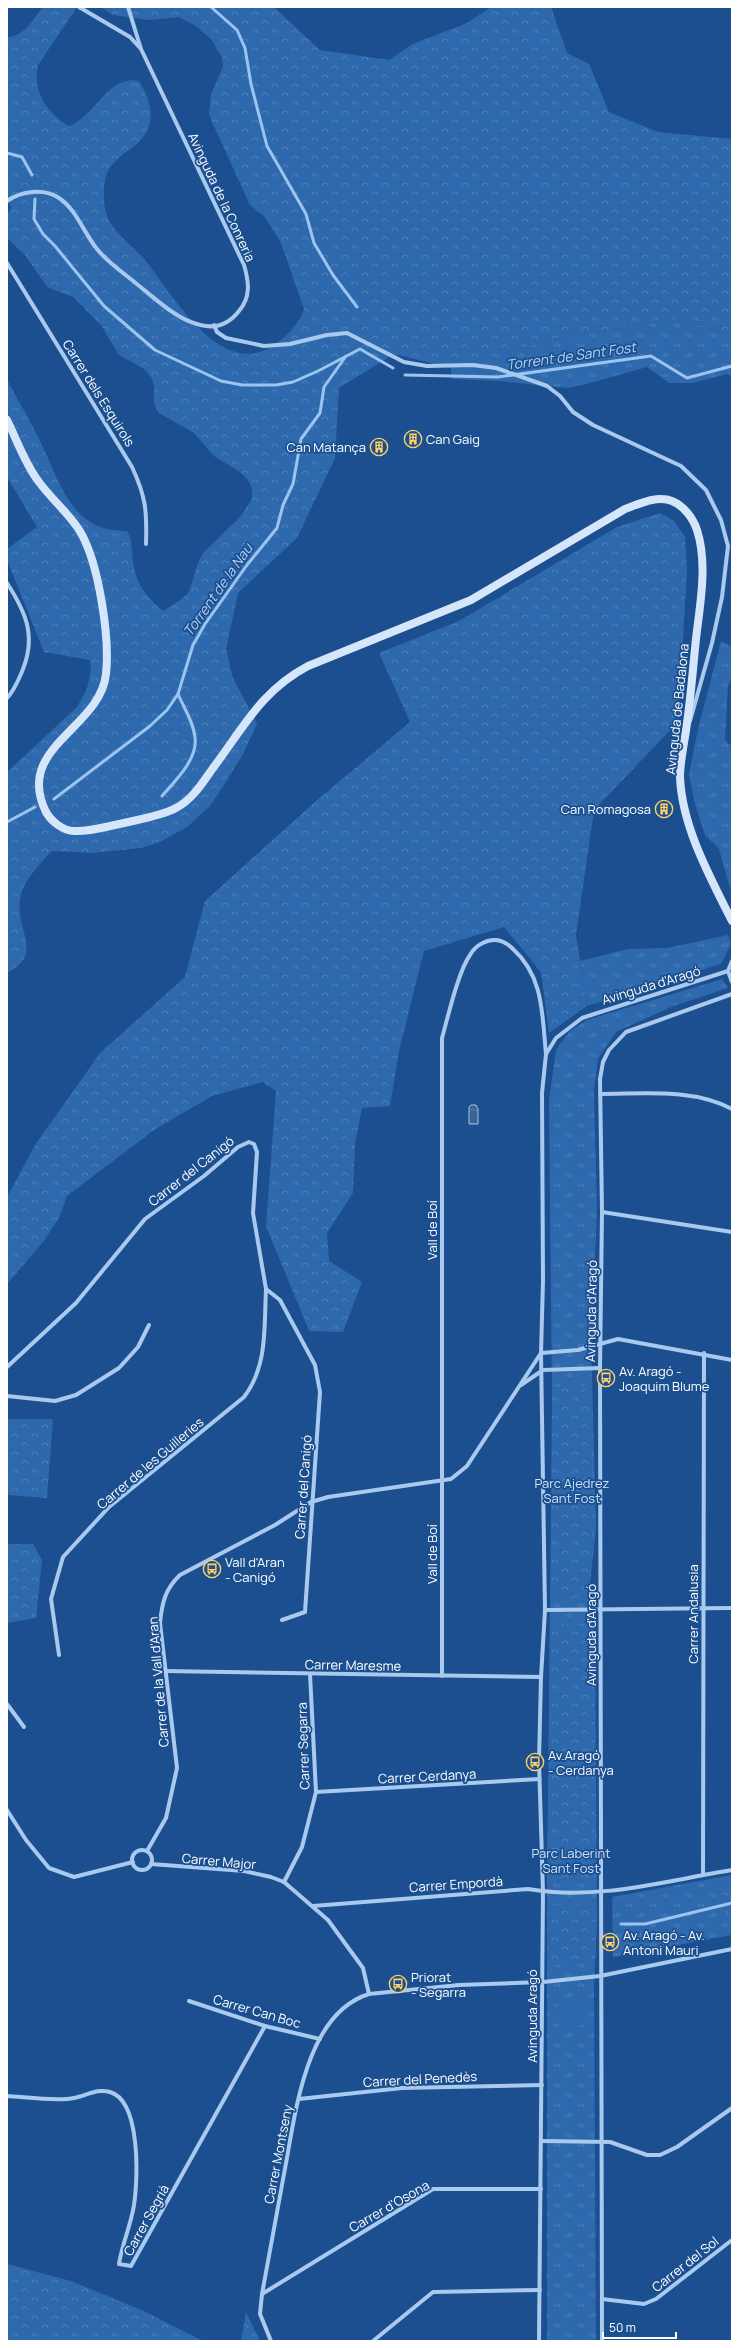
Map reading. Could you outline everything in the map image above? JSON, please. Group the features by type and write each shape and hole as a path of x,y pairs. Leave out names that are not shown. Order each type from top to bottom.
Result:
{"street":[{"name":"Avinguda de la Conreria","path":"7,201 21,194 30,192 57,196 70,209 103,256 171,312 190,323 214,325 229,320 240,311 247,297 248,278 238,252 141,49 130,37 79,7"},
{"path":"128,7 141,49"},
{"name":"Carrer dels Esquirols","path":"7,263 132,467 144,495 147,512 146,544"},
{"path":"214,325 217,332 226,338 264,346 290,344 327,335 347,333 404,362 427,366 473,366 496,368 547,386 573,412 588,422 670,459 686,470 699,482 712,501 726,534 728,546 722,597 712,643 694,710 687,724"},
{"name":"Avinguda de Badalona","path":"7,420 36,479 80,531 93,561 96,575 106,645 106,676 103,685 90,708 46,758 39,776 39,787 46,811 57,824 72,831 142,819 178,807 198,789 268,693 290,675 308,666 471,600 625,509 652,500 671,501 681,506 694,523 701,552 700,600 687,724 681,762 684,807 698,847 732,922"},
{"path":"7,582 19,600 30,638 28,658 20,677 7,698"},
{"name":"Vall de Boí","path":"442,1676 442,1038 455,993 469,956 485,942 499,940 505,942 531,969 539,997 546,1054"},
{"path":"732,961 728,971 732,982"},
{"name":"Avinguda d'Aragó","path":"543,1892 540,1779 541,1677 545,1610 542,1353 542,1093 546,1054 556,1038 582,1018 728,971"},
{"name":"Avinguda d'Aragó","path":"600,1976 600,1344 602,1212 600,1094 603,1062 609,1050 626,1032 732,994"},
{"path":"600,1094 695,1096 717,1102 732,1109"},
{"name":"Carrer del Canigó","path":"7,1366 76,1303 145,1219 204,1176 238,1147 249,1142 254,1144 257,1152 253,1213 266,1289 280,1300 318,1374 320,1392 311,1502 305,1612 282,1620"},
{"path":"602,1212 732,1232"},
{"name":"Carrer de les Guilleries","path":"59,1654 50,1599 63,1557 109,1507 233,1408 253,1386 261,1365 266,1289"},
{"path":"7,1396 55,1401 76,1395 119,1368 138,1347 149,1326"},
{"path":"542,1353 578,1350 618,1339 704,1353 732,1360"},
{"name":"Carrer de la Vall d'Aran","path":"147,1850 166,1818 177,1768 165,1671 161,1617 162,1606 171,1584 180,1575 275,1525 311,1502 328,1497 441,1482 459,1474 467,1466 542,1353"},
{"name":"Carrer Andalusia","path":"703,1874 704,1353"},
{"path":"519,1386 543,1370 600,1368"},
{"path":"545,1610 601,1611 732,1608"},
{"name":"Carrer Maresme","path":"165,1671 541,1677"},
{"name":"Carrer Segarra","path":"284,1882 302,1847 316,1792 310,1674"},
{"path":"7,1704 24,1726"},
{"name":"Carrer Cerdanya","path":"316,1792 540,1779"},
{"path":"7,1810 26,1840 49,1868 74,1877 133,1862"},
{"path":"147,1850 152,1856 151,1864 148,1868 141,1870 136,1867 133,1862 136,1852 147,1850"},
{"name":"Carrer Major","path":"151,1864 244,1871 271,1877 284,1882 328,1920 363,1968 369,1994"},
{"name":"Carrer Empordà","path":"313,1906 528,1889 556,1894 606,1893 703,1874 732,1870"},
{"name":"Avinguda Aragó","path":"539,2341 542,2141 543,1892"},
{"name":"Carrer Montseny","path":"271,2341 260,2314 262,2294 302,2082 320,2039 344,2005 356,1998 369,1994 460,1985 543,1982 600,1976 732,1949"},
{"path":"600,1976 602,2341"},
{"name":"Carrer Can Boc","path":"189,2001 265,2026 320,2039"},
{"name":"Carrer Segrià","path":"7,2096 73,2099 93,2092 110,2092 122,2099 133,2123 136,2171 134,2204 119,2264 131,2266 265,2026"},
{"name":"Carrer del Penedès","path":"299,2098 402,2088 542,2085"},
{"path":"542,2141 602,2141 618,2143 646,2155 660,2155 677,2147 732,2108"},
{"name":"Carrer d'Osona","path":"262,2294 433,2189 541,2189"},
{"name":"Carrer del Sol","path":"602,2299 644,2304 656,2299 732,2240"},
{"path":"373,2341 433,2292 540,2290"}],"green space":[{"path":"43,7 77,7 38,65 37,84 39,92 48,108 61,121 69,126 78,121 87,114 110,90 119,84 128,81 139,81 144,90 150,107 150,124 141,140 117,160 108,171 105,178 104,197 108,218 113,227 149,265 196,325 211,339 226,349 243,354 260,352 267,349 287,335 298,322 304,309 281,243 265,217 250,205 209,113 211,94 223,67 222,57 211,39 196,26 179,17 149,20 113,15 101,7 274,7 320,50 389,60 413,44 467,23 491,7 551,7 567,53 589,64 609,112 658,132 732,139 732,336 679,318 554,339 451,368 394,354 339,388 335,458 297,538 238,593 226,649 233,678 257,724 243,754 210,806 187,827 160,842 141,848 91,853 52,851 32,874 21,893 20,911 26,941 26,949 24,958 18,965 7,973 7,772 77,707 87,689 91,669 90,660 44,652 7,560 7,549 37,527 7,477 7,380 36,433 60,485 72,505 80,514 98,526 107,529 127,531 131,542 134,569 139,583 147,595 163,611 182,599 189,592 198,563 203,553 240,517 252,499 252,488 248,480 240,472 214,456 194,433 159,413 154,404 154,385 151,377 144,369 119,355 101,325 73,297 47,287 25,255 7,238 7,215 11,208 7,197 7,37 23,31"},
{"path":"679,318 732,336 732,376 727,374 693,383 669,383 647,367 568,388 499,381 452,379 451,368 554,339"},
{"path":"660,513 674,521 685,537 687,571 678,722 594,810 576,935 587,1006 549,1033 541,972 504,927 424,951 399,1051 390,1106 362,1108 355,1144 353,1193 327,1233 329,1261 362,1282 343,1332 309,1331 266,1226 276,1091 263,1082 212,1096 154,1130 67,1196 59,1218 43,1242 7,1284 7,1197 35,1145 100,1053 185,977 205,901 316,801 410,722 379,653 459,621 617,527"},
{"path":"721,641 732,647 732,678 728,685 725,740 732,746 732,895 719,849 705,835 694,801 689,774 698,729"},
{"path":"728,935 731,944 721,964 587,1006 580,961 628,949 667,948"},
{"path":"722,979 728,988 671,1007 616,1032 598,1059 594,1090 597,1212 591,1340 596,1528 590,1585 595,1617 597,1925 594,1984 596,2341 547,2341 547,1921 552,1395 549,1100 556,1050 570,1031 587,1020"},
{"name":"Parc Ajedrez Sant Fost","path":"564,1382 580,1384 591,1396 593,1491 590,1585 581,1595 571,1599 561,1596 552,1585 552,1395"},
{"path":"7,1419 53,1419 47,1498 7,1495"},
{"path":"7,1544 33,1544 42,1560 36,1618 7,1623"},
{"name":"Parc Laberint Sant Fost","path":"550,1623 595,1627 594,1883 547,1885"},
{"path":"732,1875 732,1935 613,1957 612,1897"},
{"path":"732,1877 732,1933 729,1933 720,1879"},
{"path":"597,1904 595,1963 547,1965 547,1905"},
{"path":"585,2000 587,2025 559,2027 557,2001"},
{"path":"7,2264 71,2281 144,2311 203,2341 7,2341"},
{"path":"246,2312 260,2341 241,2341"}],"water":[{"path":"471,1105 476,1105 478,1109 478,1124 469,1124 469,1107"}],"waterway":[{"path":"211,7 237,30 245,48 251,84 267,146 306,214 314,243 333,275 357,307"},
{"path":"7,153 22,157 32,175"},
{"path":"35,199 34,219 43,234 55,246 104,306 155,350 221,381 242,385 276,385 293,382 360,349 393,368"},
{"name":"Torrent de la Nau","path":"54,799 150,726 167,710 178,694 193,645 205,624 247,565 277,528 283,505 293,484 301,439 320,413 324,387 346,356"},
{"name":"Torrent de Sant Fost","path":"405,375 498,377 651,356 687,378 732,366"},
{"path":"162,796 179,777 189,762 195,746 193,727 178,694"},
{"name":"Torrent de la Nau","path":"7,822 35,807"},
{"path":"621,1924 645,1924 732,1903"}],"place":[{"name":"Can Gaig","path":"413,439"},
{"name":"Can Matança","path":"379,447"},
{"name":"Can Romagosa","path":"664,809"},
{"name":"Av. Aragó - Joaquim Blume","path":"606,1378"},
{"name":"Vall d'Aran - Canigó","path":"212,1569"},
{"name":"Av.Aragó - Cerdanya","path":"535,1762"},
{"name":"Av. Aragó - Av. Antoni Mauri","path":"610,1942"},
{"name":"Priorat - Segarra","path":"398,1984"}]}
